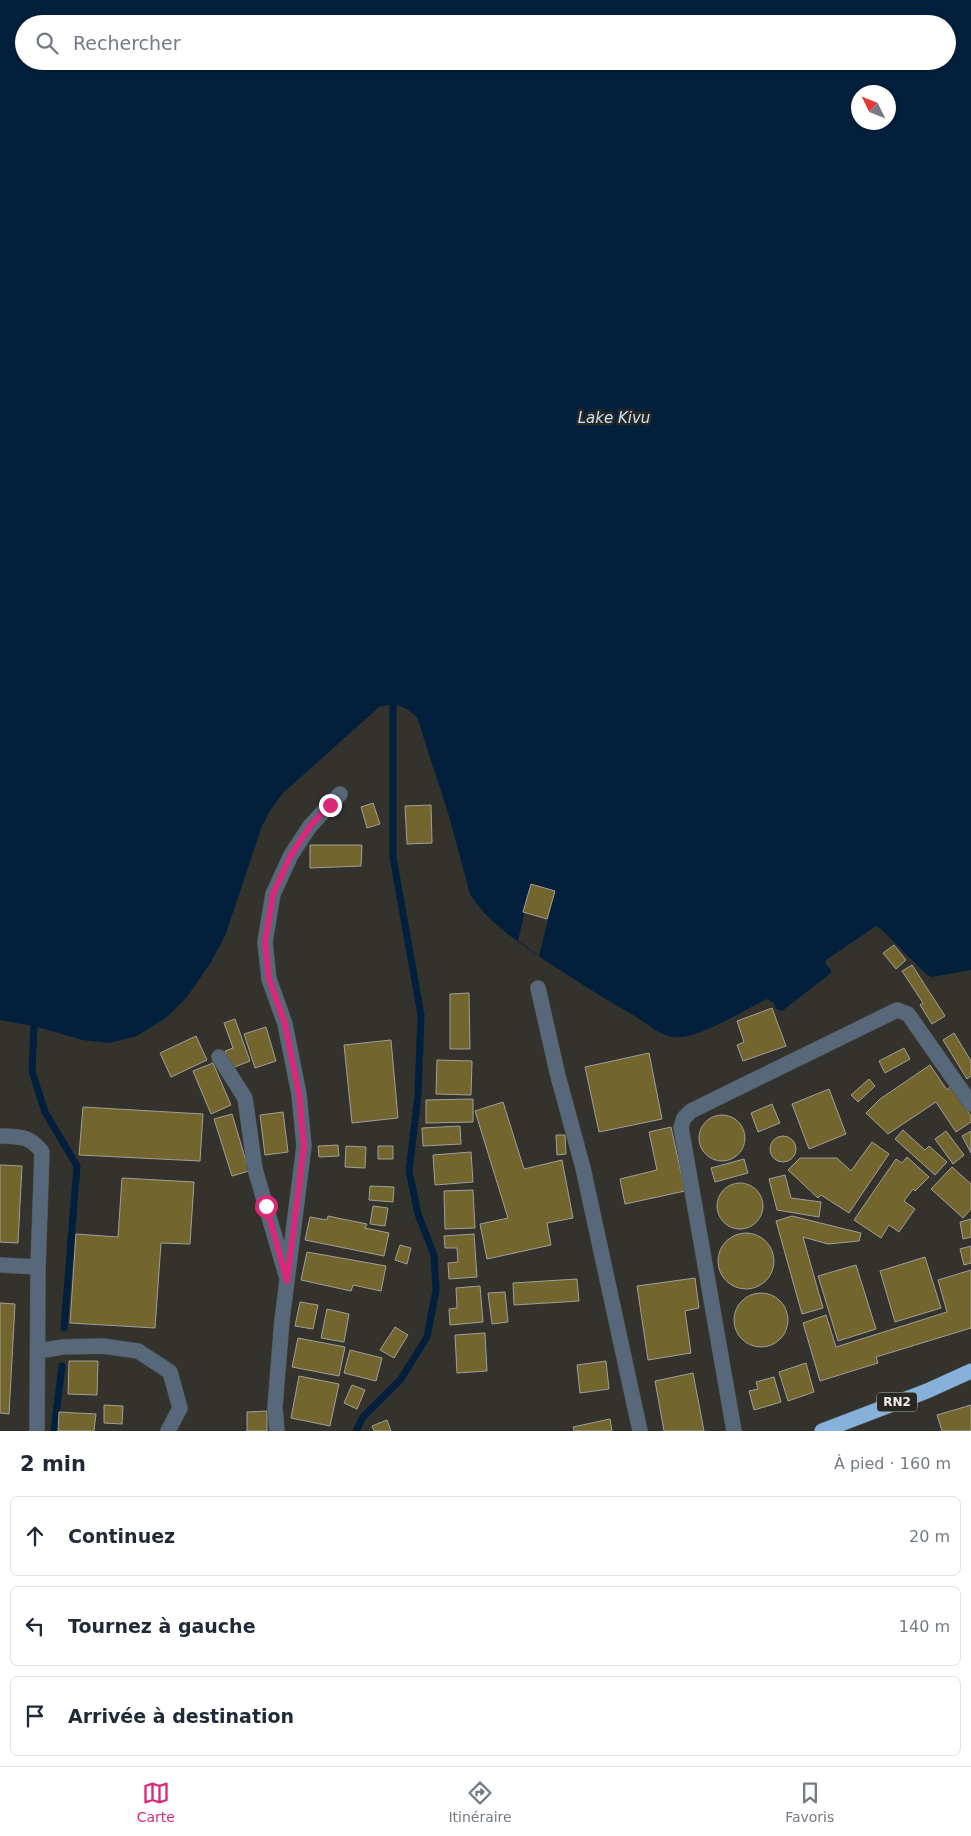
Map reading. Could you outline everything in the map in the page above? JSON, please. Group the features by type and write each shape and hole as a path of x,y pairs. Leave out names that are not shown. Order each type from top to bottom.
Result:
{"highway":[{"name":"RN2","path":"822,1431 927,1391 971,1371"}],"street":[{"path":"277,1431 275,1407 287,1281 304,1146 299,1094 285,1024 269,979 265,942 273,894 291,855 310,826 340,794"},
{"path":"538,988 558,1076 583,1168 640,1431"},
{"path":"734,1431 680,1127 684,1118 691,1111 897,1010 908,1014 971,1104"},
{"path":"219,1057 245,1098 256,1169 287,1281"},
{"path":"0,1136 27,1138 36,1144 42,1152 38,1267 37,1431"},
{"path":"0,1265 38,1267"},
{"path":"38,1351 63,1347 102,1346 138,1351 170,1372 180,1408 168,1431"}],"water":[{"name":"Lake Kivu","path":"0,0 971,0 971,970 932,977 927,975 876,926 826,960 825,963 831,970 831,973 782,1011 776,1009 774,1003 767,999 695,1034 673,1037 663,1034 525,947 495,923 477,904 470,894 449,816 417,717 403,707 390,705 379,707 282,794 270,811 262,826 225,936 211,962 187,997 167,1017 137,1036 110,1043 82,1040 34,1026 0,1020"}],"pier":[{"path":"531,884 555,891 539,956 518,941"}],"building":[{"path":"373,803 380,824 367,828 361,807"},
{"path":"431,805 432,843 407,844 405,806"},
{"path":"310,845 362,845 361,866 310,868"},
{"path":"531,884 555,891 547,919 523,912"},
{"path":"894,945 906,960 896,969 883,953"},
{"path":"912,965 945,1016 932,1024 920,1005 923,1003 902,971"},
{"path":"469,993 470,1049 450,1049 450,994"},
{"path":"772,1008 786,1046 743,1061 737,1045 744,1042 737,1021"},
{"path":"235,1019 250,1061 232,1068 225,1051 233,1048 224,1023"},
{"path":"266,1027 276,1061 255,1068 244,1034"},
{"path":"954,1033 971,1061 971,1076 967,1079 943,1040"},
{"path":"196,1036 207,1060 171,1077 160,1053"},
{"path":"391,1040 398,1118 352,1123 344,1045"},
{"path":"904,1048 910,1059 885,1073 879,1061"},
{"path":"649,1053 662,1119 599,1132 585,1067"},
{"path":"437,1060 472,1061 471,1095 436,1094"},
{"path":"213,1063 231,1105 211,1114 193,1071"},
{"path":"930,1065 947,1090 951,1086 971,1116 971,1122 956,1132 936,1102 888,1134 866,1113 880,1099"},
{"path":"869,1079 875,1086 858,1102 851,1095"},
{"path":"829,1089 846,1134 809,1149 792,1104"},
{"path":"473,1099 473,1122 426,1123 426,1100"},
{"path":"503,1102 524,1169 562,1160 573,1218 547,1223 551,1245 487,1259 480,1224 508,1218 475,1111"},
{"path":"772,1104 780,1123 758,1132 751,1113"},
{"path":"83,1107 203,1114 200,1161 79,1155"},
{"path":"283,1112 288,1152 265,1155 260,1115"},
{"path":"232,1114 249,1171 232,1176 214,1119"},
{"path":"722,1115 735,1119 741,1125 745,1138 741,1151 735,1157 722,1161 709,1157 703,1151 699,1138 703,1125 709,1119"},
{"path":"460,1126 461,1144 423,1146 422,1128"},
{"path":"671,1127 685,1191 625,1204 620,1179 657,1170 649,1132"},
{"path":"903,1130 925,1150 929,1146 947,1162 935,1175 895,1139"},
{"path":"946,1131 964,1155 953,1164 935,1139"},
{"path":"971,1131 971,1153 962,1136"},
{"path":"556,1135 565,1135 566,1154 557,1155"},
{"path":"783,1136 792,1140 796,1149 792,1158 783,1162 774,1158 770,1149 774,1140"},
{"path":"872,1142 889,1154 849,1213 821,1195 818,1198 788,1170 800,1158 837,1158 851,1171"},
{"path":"338,1145 339,1156 319,1157 318,1146"},
{"path":"346,1146 366,1147 365,1168 345,1167"},
{"path":"378,1146 393,1146 393,1159 378,1159"},
{"path":"471,1152 473,1182 435,1185 433,1155"},
{"path":"907,1157 929,1177 915,1191 913,1189 904,1201 915,1209 899,1232 889,1225 881,1238 854,1220 896,1159 902,1163"},
{"path":"744,1159 748,1173 715,1182 711,1168"},
{"path":"0,1165 22,1166 18,1243 0,1242"},
{"path":"952,1167 971,1184 971,1209 963,1218 931,1189"},
{"path":"785,1175 791,1198 821,1202 819,1217 777,1210 769,1179"},
{"path":"122,1178 194,1182 190,1244 161,1243 155,1328 70,1323 76,1234 118,1237"},
{"path":"735,1183 745,1183 759,1193 763,1206 759,1219 753,1225 745,1229 735,1229 721,1219 717,1211 717,1201 727,1187"},
{"path":"370,1186 394,1187 393,1202 369,1200"},
{"path":"473,1190 475,1228 445,1229 444,1191"},
{"path":"373,1206 388,1208 385,1226 370,1224"},
{"path":"328,1216 367,1224 365,1228 389,1233 384,1256 305,1240 310,1217 327,1220"},
{"path":"792,1216 861,1233 859,1241 828,1244 803,1237 823,1308 802,1314 776,1221"},
{"path":"971,1219 971,1237 963,1239 960,1222"},
{"path":"746,1233 757,1235 766,1241 772,1250 774,1261 772,1272 766,1281 757,1287 746,1289 735,1287 726,1281 720,1272 718,1261 720,1250 726,1241 735,1235"},
{"path":"474,1234 477,1277 449,1279 448,1263 458,1262 457,1248 445,1248 444,1236"},
{"path":"400,1245 411,1248 407,1264 395,1260"},
{"path":"971,1246 971,1263 964,1265 960,1249"},
{"path":"307,1252 386,1266 381,1291 353,1285 351,1291 301,1280"},
{"path":"925,1257 941,1308 895,1322 880,1271"},
{"path":"856,1265 876,1329 838,1341 818,1276"},
{"path":"971,1270 971,1328 876,1357 878,1363 820,1381 803,1323 826,1315 836,1347 947,1312 938,1280"},
{"path":"695,1278 699,1308 685,1311 691,1353 648,1360 637,1286"},
{"path":"577,1279 579,1301 514,1305 513,1283"},
{"path":"480,1286 483,1322 450,1325 449,1309 457,1308 456,1288"},
{"path":"505,1292 508,1322 492,1324 488,1293"},
{"path":"756,1293 766,1293 780,1301 786,1310 788,1320 786,1330 780,1339 766,1347 756,1347 746,1342 739,1335 734,1325 734,1315 739,1305 746,1298"},
{"path":"300,1302 318,1305 313,1329 295,1326"},
{"path":"0,1303 15,1304 9,1414 0,1413"},
{"path":"327,1309 349,1314 344,1342 321,1338"},
{"path":"395,1327 408,1335 394,1358 380,1350"},
{"path":"485,1333 487,1371 457,1373 455,1335"},
{"path":"298,1338 345,1347 339,1376 292,1367"},
{"path":"350,1350 382,1358 376,1381 344,1373"},
{"path":"69,1361 98,1361 97,1395 68,1394"},
{"path":"606,1361 609,1389 580,1393 577,1365"},
{"path":"806,1363 814,1392 788,1401 779,1372"},
{"path":"693,1373 704,1431 664,1431 655,1381"},
{"path":"299,1376 339,1384 330,1426 291,1418"},
{"path":"774,1377 781,1402 754,1410 749,1391 758,1389 756,1382"},
{"path":"352,1385 365,1390 357,1409 344,1403"},
{"path":"104,1405 123,1406 122,1424 104,1423"},
{"path":"971,1405 971,1431 942,1431 937,1415"},
{"path":"267,1411 267,1431 247,1431 247,1412"},
{"path":"59,1412 96,1414 94,1431 58,1431"},
{"path":"610,1419 612,1431 574,1431 573,1427"},
{"path":"387,1420 391,1431 374,1431 372,1426"}],"waterway":[{"path":"356,1431 363,1417 401,1379 427,1337 436,1290 434,1255 418,1214 409,1171 418,1096 421,1015 393,857 393,703"},
{"path":"34,1026 32,1071 45,1112 77,1166 64,1328"},
{"path":"54,1431 62,1366"}],"route":[{"path":"266,1206 287,1281 304,1146 299,1094 285,1024 269,979 265,942 273,894 291,855 310,826 330,805"}]}
